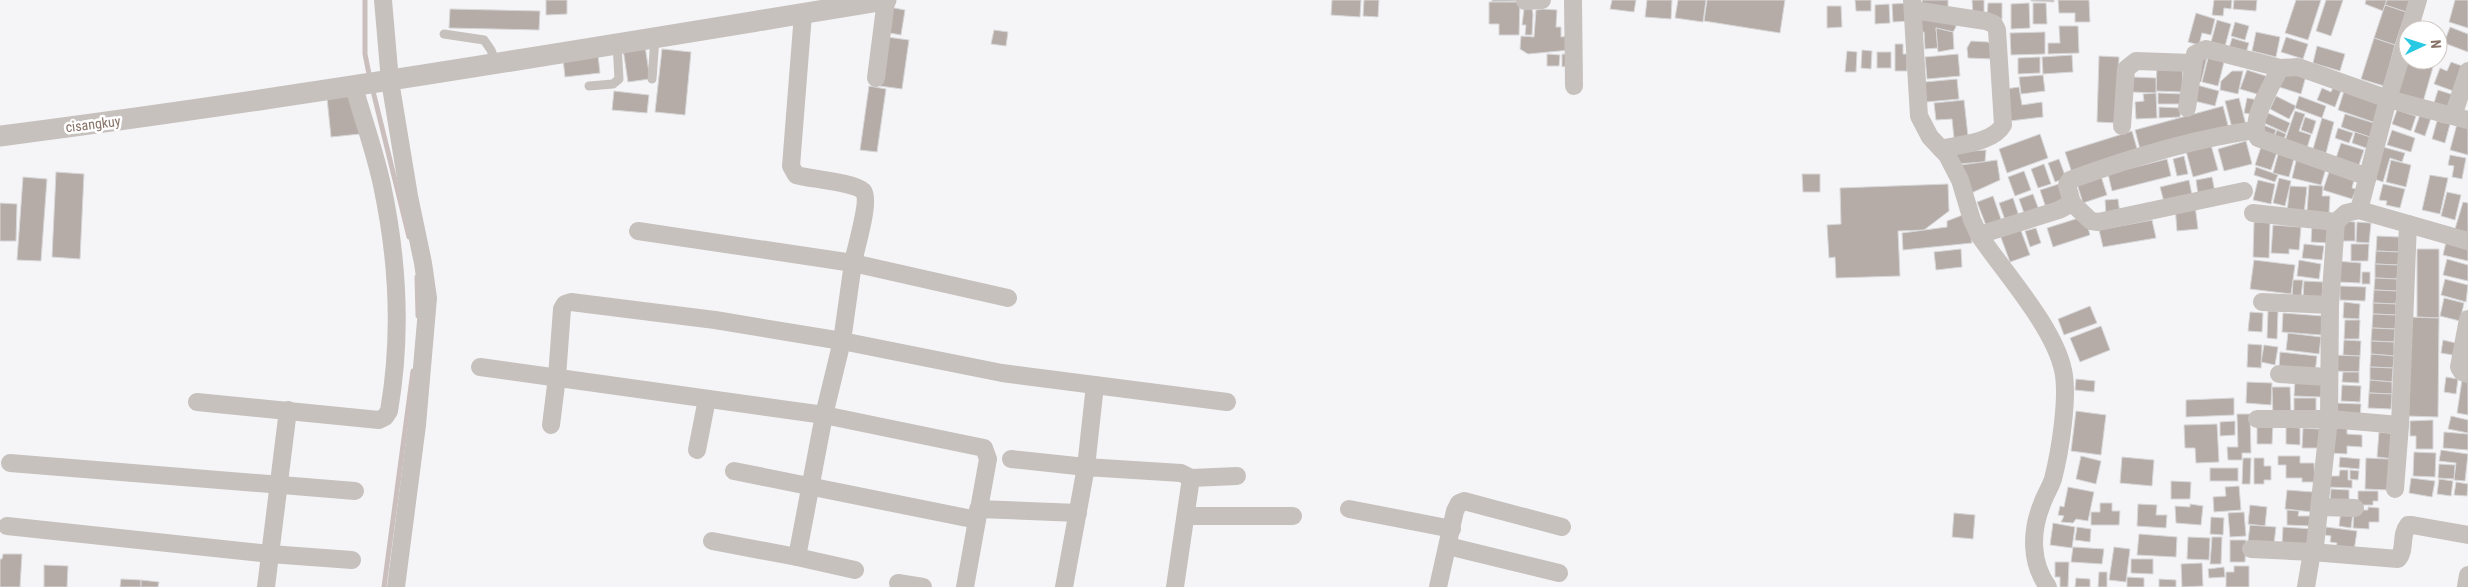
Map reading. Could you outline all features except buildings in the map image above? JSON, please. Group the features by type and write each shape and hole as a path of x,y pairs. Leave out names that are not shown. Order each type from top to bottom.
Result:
{"street":[{"path":"197,402 379,420 385,417 389,411 398,346 399,316 371,84 383,0"},
{"path":"876,78 886,0"},
{"name":"cisangkuy","path":"0,136 185,112 496,65 886,0"},
{"path":"1573,0 1574,86"},
{"path":"2412,20 2418,0"},
{"path":"1941,149 1988,138 1998,132 2003,125 1997,30 1994,24 1912,5 1919,116 1930,137 1941,149 1947,155 1960,180 1972,220 1979,235 2050,336 2064,370 2065,383 2061,430 2052,480 2041,505 2034,537 2035,562 2041,578 2048,587"},
{"path":"798,557 824,415 842,341 853,263 865,206 862,190 796,175 791,166 803,14"},
{"path":"2187,108 2193,63 2196,54 2206,48 2280,68 2298,67 2388,99 2461,118 2468,71"},
{"path":"2122,126 2126,69 2131,63 2136,61 2193,63"},
{"path":"2359,210 2398,66"},
{"path":"2280,68 2260,109 2255,130 2258,138 2368,177"},
{"path":"371,84 409,196 428,298 418,425 396,587"},
{"path":"2244,191 2091,222 2072,203 2068,185 2070,180 2130,158 2255,130"},
{"path":"1979,235 2059,210 2072,203"},
{"path":"2306,587 2320,507 2329,419 2330,304 2336,222 2346,212 2359,210 2468,241"},
{"path":"2253,213 2336,222"},
{"path":"2395,489 2400,425 2408,224"},
{"path":"638,231 853,263 1008,298"},
{"path":"551,426 562,310 565,304 571,302 715,320 842,341 1002,373 1228,402"},
{"path":"2262,302 2330,304"},
{"path":"2468,319 2459,367 2462,372 2468,374"},
{"path":"480,367 824,415 984,448 988,460 965,587"},
{"path":"2279,374 2329,377"},
{"path":"1064,587 1086,467 1095,385"},
{"path":"697,450 707,399"},
{"path":"266,587 288,410"},
{"path":"2257,419 2329,419 2400,425"},
{"path":"1011,459 1086,467 1181,473 1191,478 1237,476"},
{"path":"10,463 355,491"},
{"path":"734,472 810,487 977,514 1078,513"},
{"path":"1176,587 1191,478"},
{"path":"1438,587 1459,503 1464,501 1562,526"},
{"path":"2320,507 2355,508"},
{"path":"1349,509 1450,537 1558,573"},
{"path":"1186,516 1293,516"},
{"path":"2251,549 2398,559 2401,554 2404,530 2408,525 2468,535"},
{"path":"7,526 270,554 352,560"},
{"path":"712,541 855,570"},
{"path":"2466,587 2468,575"},
{"path":"898,583 923,587"}],"lane":[{"path":"444,34 484,40 491,50 496,65"},
{"path":"652,79 655,37"},
{"path":"590,86 613,84 619,79 617,44"}],"waterway":[{"path":"365,0 365,54 370,79"},
{"path":"372,87 409,237"},
{"path":"417,277 418,316"},
{"path":"384,587 413,371"}]}
